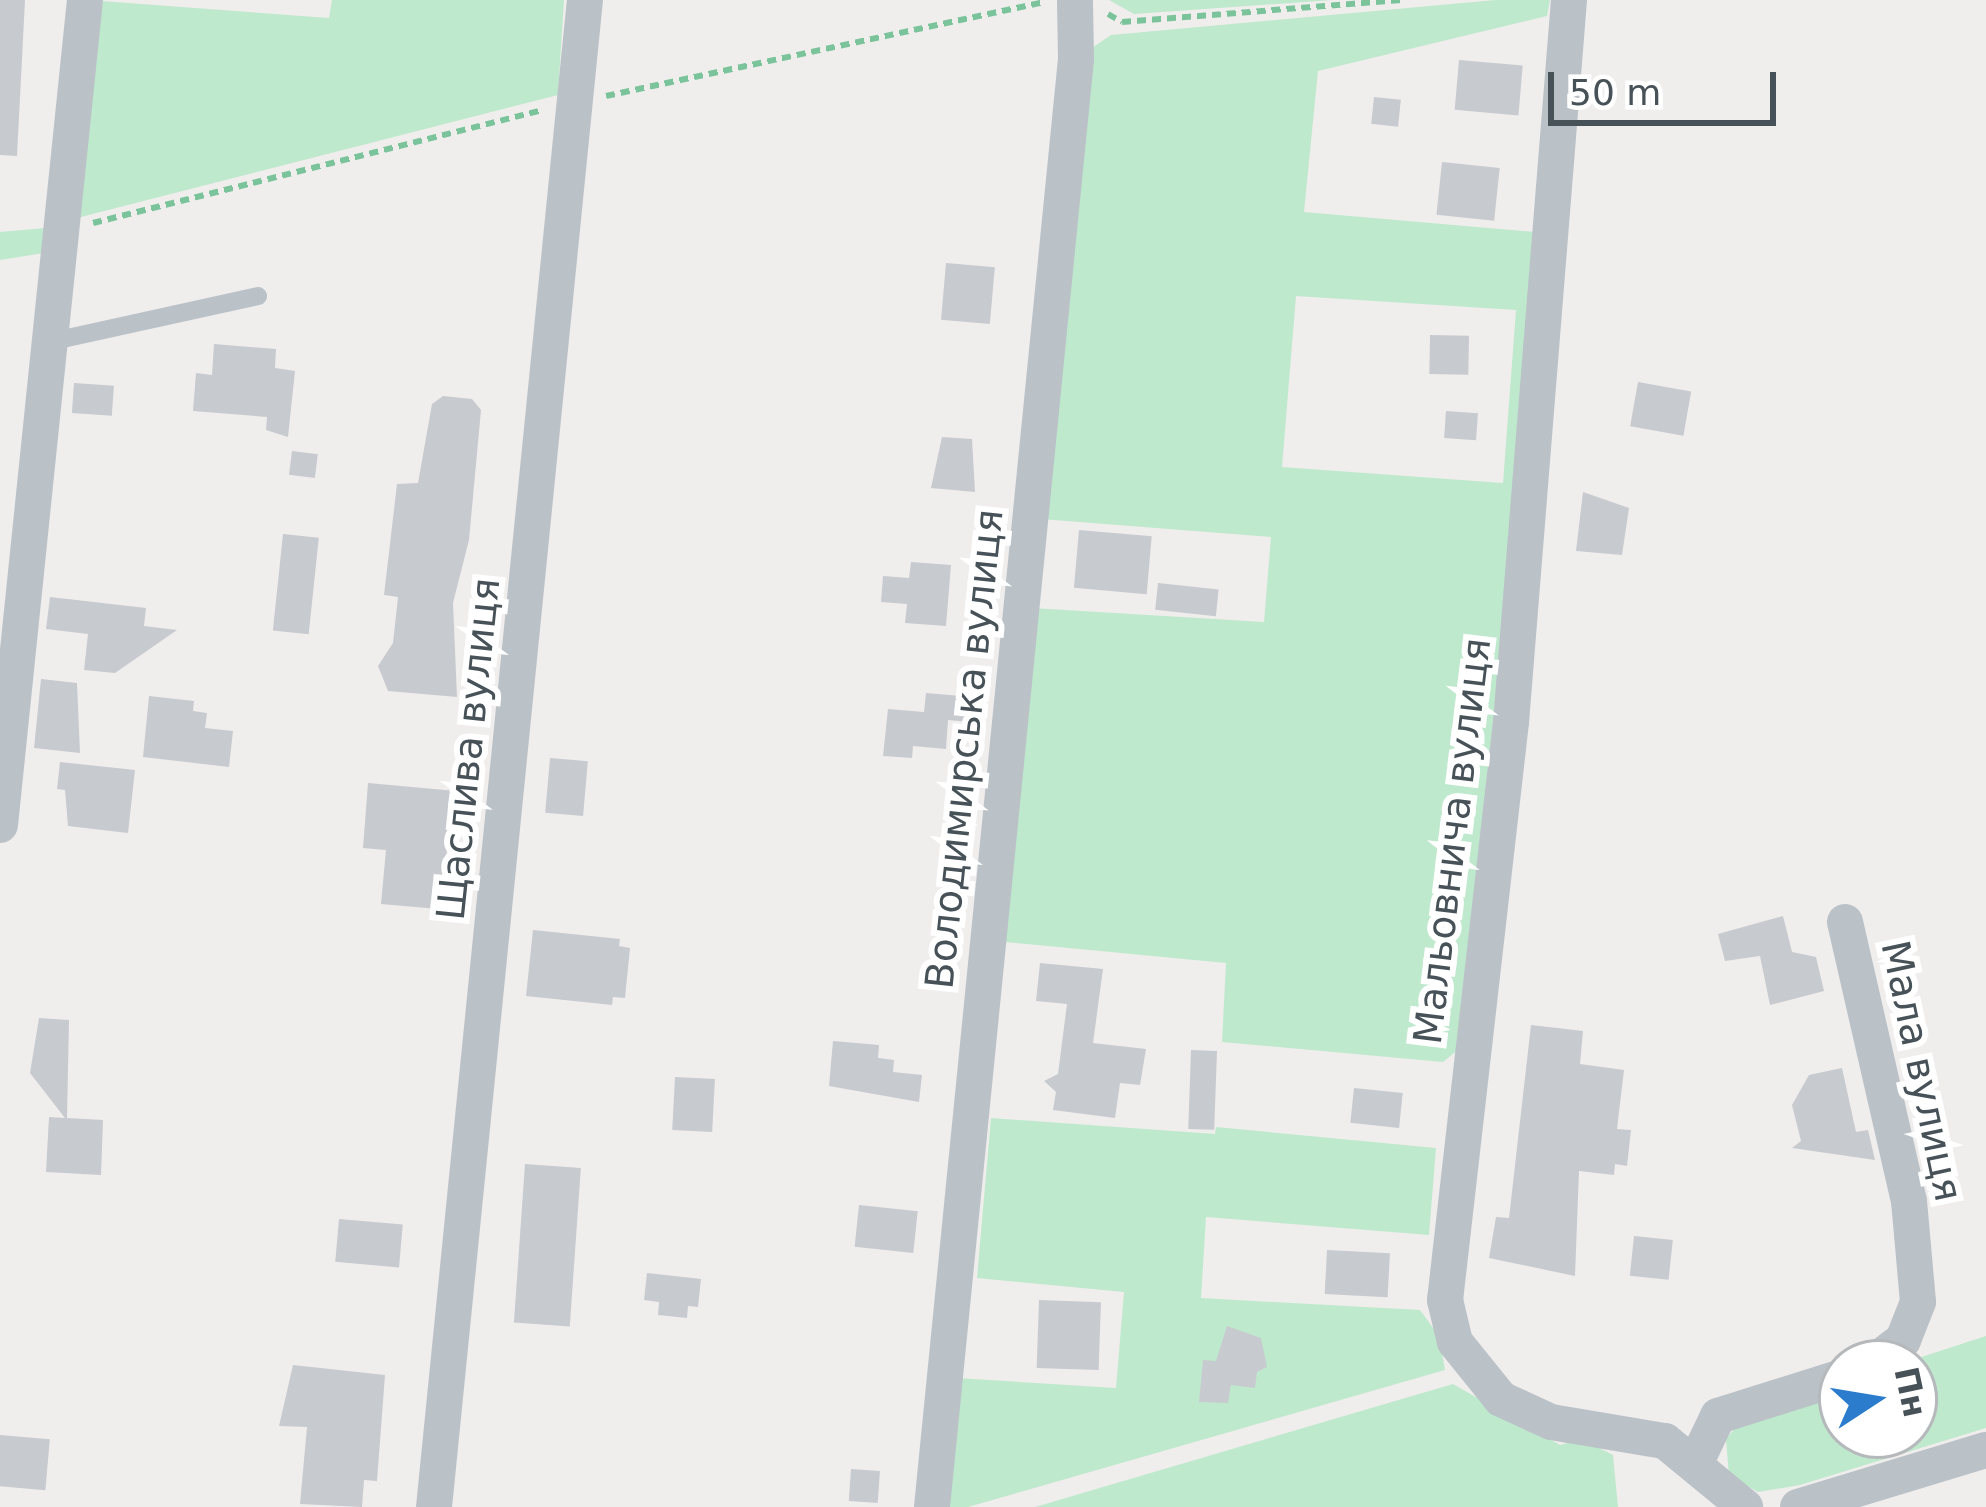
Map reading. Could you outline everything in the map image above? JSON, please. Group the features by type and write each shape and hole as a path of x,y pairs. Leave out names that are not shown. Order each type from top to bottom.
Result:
{"street":[{"path":"0,824 86,0"},
{"name":"Щаслива вулиця","path":"434,1507 585,0"},
{"name":"Мальовнича вулиця","path":"1570,0 1513,699 1445,1300 1455,1342 1501,1400 1551,1422 1665,1441 1745,1507"},
{"name":"Володимирська вулиця","path":"932,1507 1076,59 1089,5"},
{"name":"Мала вулиця","path":"1845,922 1909,1201 1918,1302 1903,1339"},
{"path":"1696,1462 1718,1416 1818,1385"},
{"path":"1798,1507 1986,1450"}],"lane":[{"path":"49,342 258,296"}],"path":[{"path":"1089,5 1122,22 1404,0"}],"green space":[{"path":"332,0 564,0 558,95 73,219 101,1 329,18"},
{"path":"1109,0 1333,0 1134,14"},
{"path":"1495,0 1550,0 1547,16 1318,71 1304,212 1535,232 1520,479 1459,1049 1443,1062 1222,1042 1226,963 1005,942 1032,608 1264,622 1271,537 1041,519 1086,52 1111,35","holes":["1296,296 1516,310 1503,483 1282,467"]},
{"path":"45,228 44,253 0,260 0,232"},
{"path":"991,1118 1215,1134 1216,1127 1436,1148 1429,1235 1206,1217 1201,1298 1420,1310 1439,1336 1445,1370 968,1507 944,1507 957,1378 1116,1388 1124,1292 977,1278"},
{"path":"1986,1336 1986,1428 1938,1443 1938,1352"},
{"path":"1453,1384 1560,1445 1581,1439 1613,1455 1618,1507 1035,1507"},
{"path":"1818,1392 1818,1459 1885,1459 1800,1485 1758,1492 1729,1476 1726,1439 1747,1414"}],"building":[{"path":"0,0 25,0 17,156 0,155"},
{"path":"1459,60 1523,66 1518,115 1455,110"},
{"path":"1374,97 1401,100 1398,127 1371,124"},
{"path":"1442,162 1500,168 1494,221 1436,215"},
{"path":"946,263 995,267 990,324 941,320"},
{"path":"1430,335 1469,336 1468,375 1429,374"},
{"path":"214,344 276,349 275,368 295,371 288,437 266,430 267,417 193,411 196,373 212,375"},
{"path":"1638,382 1691,391 1683,436 1630,426"},
{"path":"74,383 114,386 112,416 72,413"},
{"path":"443,396 472,399 481,410 469,540 453,603 457,697 388,691 378,666 393,643 398,597 384,595 397,484 418,483 432,404"},
{"path":"1446,411 1478,413 1476,440 1444,438"},
{"path":"942,437 972,439 975,492 931,488"},
{"path":"292,451 318,454 315,478 289,475"},
{"path":"1583,492 1629,508 1622,555 1576,551"},
{"path":"1079,530 1152,536 1147,594 1074,588"},
{"path":"283,534 319,538 309,634 273,630"},
{"path":"911,562 951,565 946,626 905,623 907,604 881,602 883,576 909,578"},
{"path":"1158,583 1219,589 1216,616 1155,610"},
{"path":"50,597 146,608 144,626 177,630 115,673 84,670 88,634 46,629"},
{"path":"41,679 77,683 80,753 34,748"},
{"path":"926,693 984,698 982,723 948,720 946,749 913,746 912,758 883,756 888,709 924,712"},
{"path":"149,696 194,701 193,711 207,713 205,728 233,731 229,767 143,757"},
{"path":"550,758 588,761 583,816 545,813"},
{"path":"60,762 135,770 128,833 68,826 65,790 57,789"},
{"path":"368,783 456,791 438,909 381,904 386,850 363,848"},
{"path":"1783,916 1792,952 1816,957 1824,991 1770,1005 1760,956 1725,961 1718,934"},
{"path":"533,930 620,939 619,946 630,948 625,998 613,997 612,1005 526,996"},
{"path":"1040,963 1103,969 1093,1043 1146,1049 1140,1085 1120,1083 1115,1118 1053,1110 1056,1092 1044,1081 1058,1074 1067,1004 1036,1001"},
{"path":"39,1018 69,1020 67,1118 103,1120 101,1175 46,1172 49,1117 65,1118 30,1073"},
{"path":"1531,1025 1583,1031 1580,1064 1624,1070 1617,1129 1631,1130 1627,1166 1615,1164 1614,1175 1579,1171 1575,1276 1489,1258 1496,1217 1509,1218"},
{"path":"833,1041 879,1045 878,1058 894,1060 893,1072 922,1075 919,1102 829,1086"},
{"path":"1191,1050 1217,1051 1214,1130 1188,1129"},
{"path":"1842,1068 1856,1132 1868,1130 1875,1160 1792,1148 1801,1141 1792,1105 1809,1075"},
{"path":"675,1077 715,1079 712,1132 672,1130"},
{"path":"1354,1088 1403,1093 1399,1128 1350,1123"},
{"path":"525,1164 581,1168 570,1327 514,1323"},
{"path":"859,1205 918,1211 913,1253 855,1247"},
{"path":"339,1219 403,1225 399,1267 335,1262"},
{"path":"1634,1236 1673,1240 1669,1280 1630,1276"},
{"path":"1327,1250 1390,1253 1388,1297 1325,1294"},
{"path":"647,1273 701,1279 698,1307 688,1306 687,1318 658,1315 659,1302 644,1300"},
{"path":"1039,1300 1101,1302 1099,1370 1037,1368"},
{"path":"1227,1326 1261,1338 1267,1367 1257,1372 1255,1388 1231,1385 1228,1403 1199,1402 1203,1360 1216,1361"},
{"path":"293,1365 385,1375 377,1481 364,1480 362,1507 300,1504 307,1427 279,1426"},
{"path":"0,1435 50,1439 45,1490 0,1486"},
{"path":"851,1469 880,1471 878,1503 849,1501"}]}
